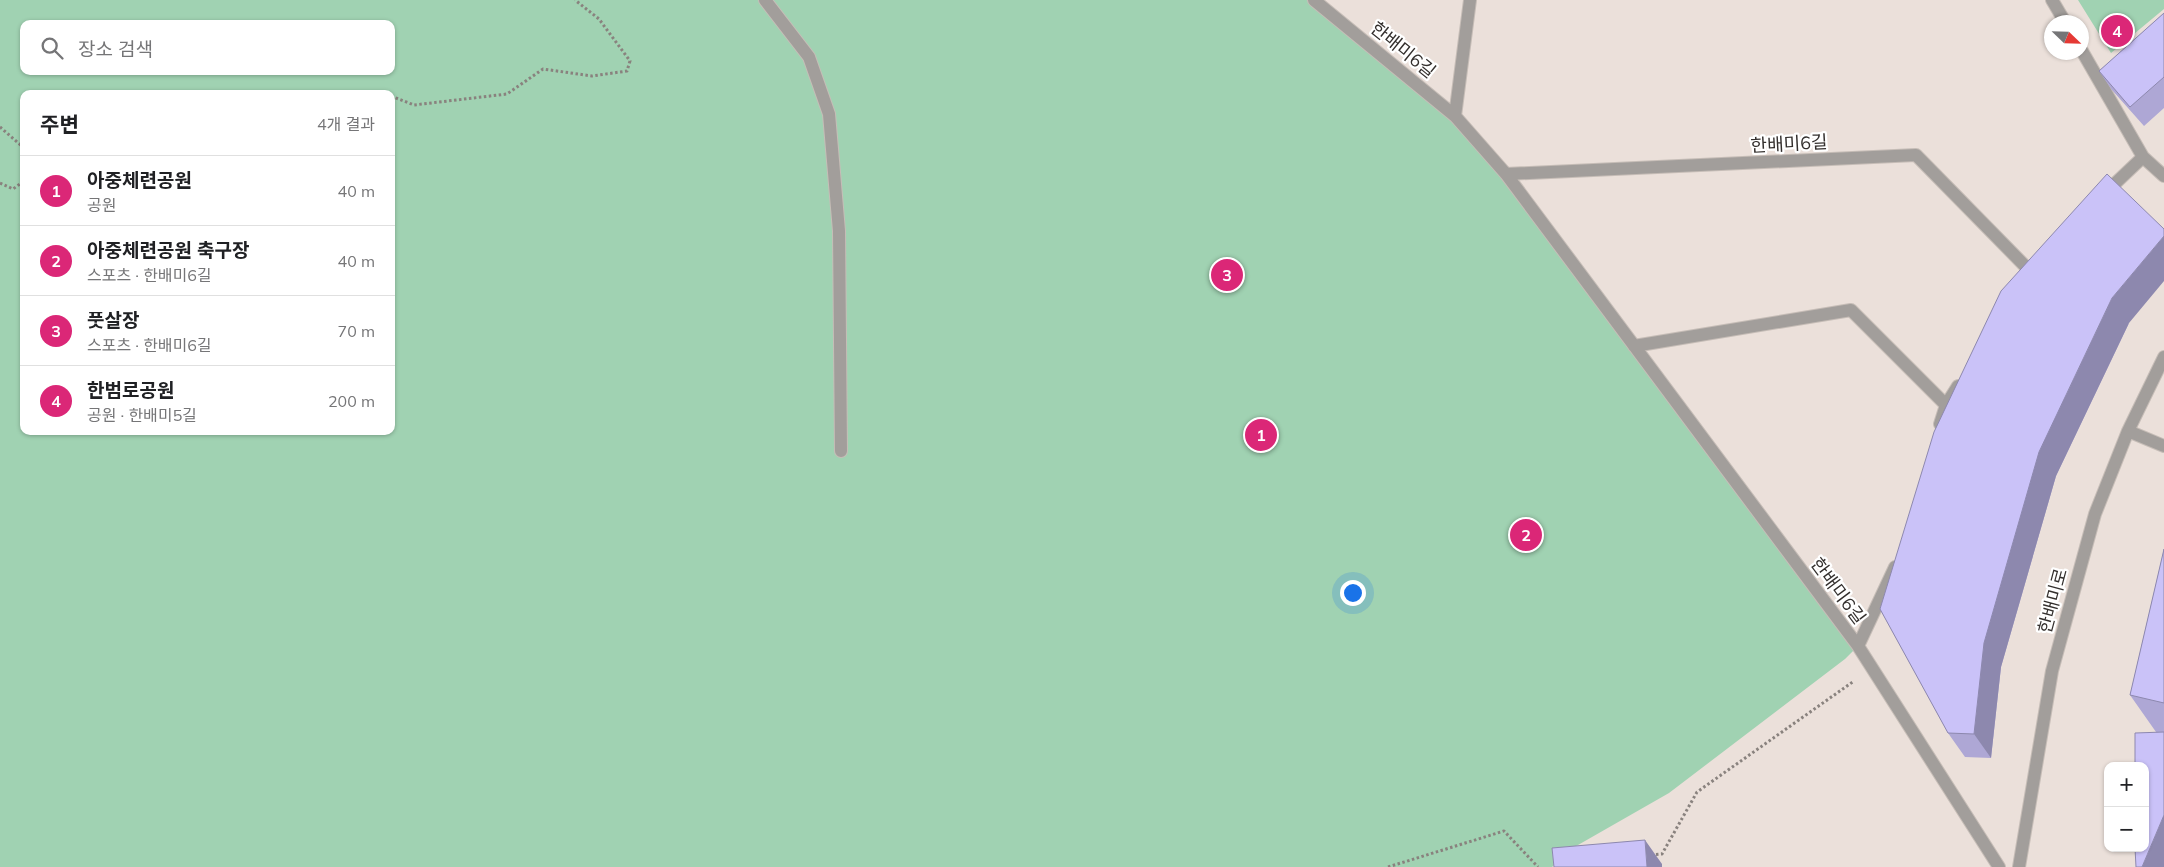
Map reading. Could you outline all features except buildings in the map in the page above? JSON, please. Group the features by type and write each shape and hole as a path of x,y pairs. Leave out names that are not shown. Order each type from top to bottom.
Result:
{"street":[{"path":"765,0 808,56 830,114 839,231 840,451"},
{"name":"한배미6길","path":"1314,0 1455,116 1506,174 1858,646 1999,867"},
{"path":"1455,116 1470,0"},
{"path":"2052,0 2061,15"},
{"path":"2087,60 2143,157 2164,176"},
{"name":"한배미6길","path":"1506,174 1916,156 2027,268"},
{"path":"2095,202 2143,157"},
{"path":"1634,346 1851,310 1946,405"},
{"name":"한배미로","path":"2019,867 2052,671 2095,514 2128,431 2164,357"},
{"path":"1938,433 1946,405 1966,371"},
{"path":"2128,431 2164,446"},
{"path":"1858,646 1900,553"}],"path":[{"path":"395,98 414,105 507,94 543,69 592,76 627,71 630,61 599,19 575,0"},
{"path":"0,127 20,144"},
{"path":"0,183 13,189 20,184"},
{"path":"1644,856 1662,854 1697,792 1871,669"},
{"path":"1388,867 1504,831 1538,867"}],"green space":[{"path":"0,0 1314,0 1455,116 1858,646 1845,659 1669,793 1571,849 1552,867 0,867"},
{"path":"2078,0 2164,0 2164,9 2111,53"}],"place":[{"name":"한범로공원","path":"2117,31"},
{"name":"풋살장","path":"1227,275"},
{"name":"아중체련공원","path":"1261,435"},
{"name":"아중체련공원 축구장","path":"1526,535"}]}
